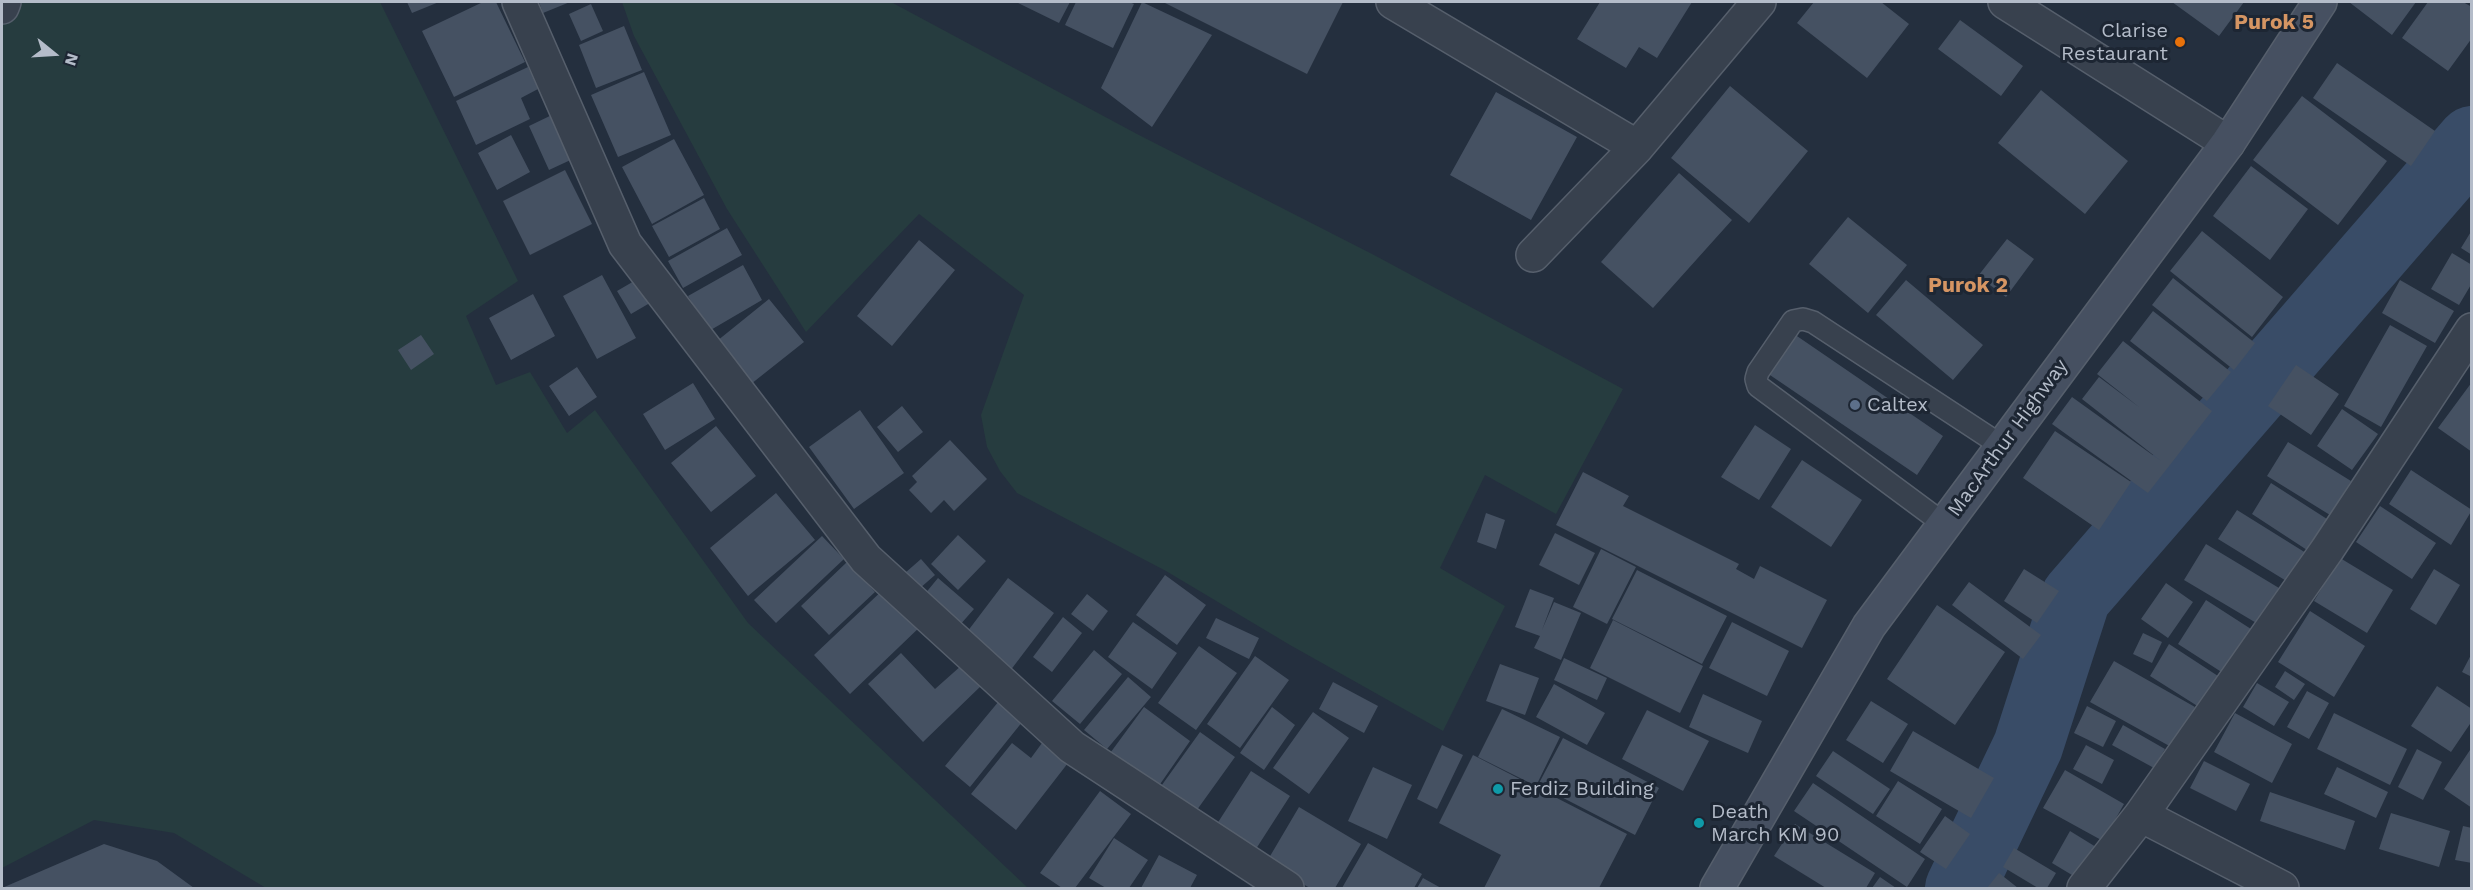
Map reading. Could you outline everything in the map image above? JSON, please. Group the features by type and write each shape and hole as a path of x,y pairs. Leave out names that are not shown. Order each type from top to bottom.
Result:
{"main road":[{"name":"MacArthur Highway","path":"1717,888 1869,626 2228,143 2320,2"}],"street":[{"path":"2,8 4,2"},
{"path":"519,2 625,244 866,559 1072,747 1287,888"},
{"path":"1394,2 1637,147"},
{"path":"1533,255 1637,147 1759,2"},
{"path":"2006,2 2228,143"},
{"path":"2084,888 2141,814 2327,550 2472,330"},
{"path":"2141,814 2282,888"}],"lane":[{"path":"1944,524 1758,386 1756,379 1758,372 1793,321 1803,319 1813,322 2002,446"}],"green space":[{"path":"2,2 380,2 518,281 466,316 496,385 530,372 567,433 595,410 748,623 1028,888 266,888 174,833 94,820 2,868"},
{"path":"622,2 891,2 1137,134 1374,255 1623,389 1556,514 1485,475 1440,568 1505,606 1443,731 1290,645 1166,571 1017,493 1000,471 987,447 981,415 1024,295 919,214 806,332 727,209 634,36"}],"building":[{"path":"407,2 439,2 412,13"},
{"path":"483,2 496,2 525,62 454,97 422,31"},
{"path":"539,2 570,2 543,13"},
{"path":"1016,2 1070,2 1059,23"},
{"path":"1076,2 1129,2 1134,4 1113,48 1065,25"},
{"path":"1142,2 1212,35 1152,127 1101,88"},
{"path":"1163,2 1343,2 1307,74"},
{"path":"1600,2 1692,2 1657,58 1639,47 1626,68 1577,39"},
{"path":"1814,2 1881,2 1909,24 1867,78 1797,23"},
{"path":"2172,2 2244,2 2219,36"},
{"path":"2349,2 2416,2 2392,35"},
{"path":"2428,2 2463,2 2472,7 2472,38 2448,71 2402,38"},
{"path":"591,4 603,31 581,41 569,14"},
{"path":"1960,20 2023,66 2001,96 1938,49"},
{"path":"624,26 642,70 596,88 579,45"},
{"path":"2337,63 2435,131 2411,166 2313,98"},
{"path":"528,67 538,89 521,98 530,119 476,145 456,101"},
{"path":"644,72 671,135 618,157 591,95"},
{"path":"1730,86 1808,151 1749,223 1671,158"},
{"path":"2041,90 2128,161 2085,214 1998,143"},
{"path":"1496,92 1577,137 1531,220 1450,175"},
{"path":"2302,96 2387,161 2338,225 2253,160"},
{"path":"556,113 577,157 549,170 529,126"},
{"path":"511,135 530,172 497,190 478,153"},
{"path":"674,139 704,195 652,224 622,167"},
{"path":"2251,166 2308,209 2270,260 2213,216"},
{"path":"565,170 592,224 530,255 503,201"},
{"path":"1679,173 1732,220 1653,308 1601,262"},
{"path":"704,198 720,229 669,257 652,226"},
{"path":"1848,217 1907,265 1868,313 1809,264"},
{"path":"727,228 742,255 683,288 668,261"},
{"path":"2472,230 2472,255 2461,248"},
{"path":"2202,231 2283,297 2252,337 2170,271"},
{"path":"2007,239 2034,259 2006,297 1978,276"},
{"path":"919,240 955,270 892,346 857,316"},
{"path":"2452,253 2472,265 2472,283 2459,305 2431,289"},
{"path":"743,265 762,300 709,331 688,296"},
{"path":"602,275 636,338 597,359 563,296"},
{"path":"641,277 655,300 631,314 617,291"},
{"path":"2173,278 2255,343 2234,370 2152,305"},
{"path":"1906,280 1983,345 1953,380 1876,315"},
{"path":"2400,280 2454,311 2435,343 2382,313"},
{"path":"533,294 555,336 511,360 489,318"},
{"path":"769,299 804,342 751,384 717,341"},
{"path":"2153,311 2231,372 2207,401 2130,341"},
{"path":"2390,325 2427,346 2381,427 2344,406"},
{"name":"Caltex","path":"1794,334 1943,436 1917,475 1767,373"},
{"path":"421,335 434,354 411,370 398,350"},
{"path":"2123,341 2212,411 2148,493 2052,424 2072,397 2161,461 2082,399 2099,377 2139,407 2097,374"},
{"path":"2296,365 2339,394 2311,435 2268,406"},
{"path":"577,367 597,397 569,416 549,386"},
{"path":"2472,382 2472,452 2438,428"},
{"path":"693,383 715,419 665,450 643,414"},
{"path":"902,406 923,432 898,452 877,427"},
{"path":"2342,409 2378,434 2352,470 2317,446"},
{"path":"860,410 904,473 854,509 809,447"},
{"path":"1755,425 1791,449 1759,500 1721,477"},
{"path":"716,426 756,476 711,512 671,463"},
{"path":"2055,431 2131,482 2099,530 2023,478"},
{"path":"950,440 987,479 954,511 944,500 931,513 909,490 917,482 912,476"},
{"path":"2288,442 2351,481 2330,515 2267,476"},
{"path":"1802,460 1862,500 1831,547 1771,507"},
{"path":"2411,470 2472,510 2451,545 2389,504"},
{"path":"1583,472 1629,496 1623,506 1739,564 1736,569 1754,579 1760,566 1827,600 1802,648 1556,525"},
{"path":"2271,483 2327,519 2307,550 2252,514"},
{"path":"776,493 815,540 748,596 710,548"},
{"path":"2380,506 2436,543 2412,579 2356,542"},
{"path":"2237,510 2306,553 2288,582 2218,539"},
{"path":"1486,513 1505,520 1496,549 1477,542"},
{"path":"1555,533 1595,553 1579,585 1539,565"},
{"path":"958,535 986,561 958,590 931,564"},
{"path":"822,536 844,559 776,623 754,600"},
{"path":"2206,544 2279,588 2258,624 2184,580"},
{"path":"1601,549 1636,567 1607,624 1573,607"},
{"path":"2340,558 2393,590 2367,633 2314,601"},
{"path":"921,559 935,575 919,589 905,573"},
{"path":"847,562 875,592 829,635 801,606"},
{"path":"2024,569 2059,591 2037,623 2004,601"},
{"path":"2434,569 2460,585 2436,625 2410,609"},
{"path":"1637,570 1727,616 1702,664 1612,619"},
{"path":"1165,575 1206,605 1177,645 1136,615"},
{"path":"938,578 974,609 959,626 924,595"},
{"path":"1008,578 1054,613 1010,671 964,636"},
{"path":"1969,582 2041,635 2023,659 1952,605"},
{"path":"2166,583 2193,602 2168,638 2141,619"},
{"path":"887,586 923,624 850,694 814,655"},
{"path":"1530,589 1554,598 1542,630 1554,602 1581,613 1561,660 1534,648 1540,636 1515,627"},
{"path":"1087,594 1108,611 1093,631 1071,614"},
{"path":"2206,600 2251,629 2223,673 2178,644"},
{"path":"1937,605 2005,652 1955,725 1887,679"},
{"path":"2310,611 2365,646 2334,697 2278,662"},
{"path":"1063,617 1082,633 1052,672 1033,657"},
{"path":"1216,618 1259,638 1249,659 1206,638"},
{"path":"1613,620 1703,666 1680,713 1590,668"},
{"path":"1133,622 1177,653 1152,689 1108,657"},
{"path":"1732,622 1789,651 1767,696 1709,668"},
{"path":"2143,633 2162,642 2152,663 2133,654"},
{"path":"2169,644 2218,676 2199,707 2150,676"},
{"path":"1199,646 1237,673 1196,730 1158,703"},
{"path":"1094,650 1122,674 1080,724 1052,701"},
{"path":"901,653 935,689 962,665 982,685 923,742 868,684"},
{"path":"2472,653 2472,677 2462,672"},
{"path":"1255,656 1289,680 1240,748 1207,724"},
{"path":"1564,658 1607,678 1597,700 1554,680"},
{"path":"2114,661 2195,707 2173,748 2090,702"},
{"path":"1500,664 1539,678 1525,715 1486,701"},
{"path":"2285,671 2305,684 2294,700 2275,687"},
{"path":"1128,677 1151,697 1107,749 1084,730"},
{"path":"1333,682 1378,706 1364,733 1319,709"},
{"path":"2257,683 2289,702 2274,726 2243,707"},
{"path":"1554,684 1605,713 1587,745 1536,717"},
{"path":"2437,686 2472,709 2472,721 2451,752 2411,726"},
{"path":"2307,691 2329,703 2309,739 2287,727"},
{"path":"1703,694 1762,721 1748,753 1689,727"},
{"path":"999,701 1023,721 970,787 945,766"},
{"path":"1871,701 1908,724 1883,763 1846,740"},
{"path":"2087,706 2116,721 2103,747 2074,733"},
{"path":"1144,707 1190,741 1156,790 1108,756"},
{"path":"1272,707 1295,725 1264,770 1240,753"},
{"path":"1502,709 1560,737 1536,786 1478,757"},
{"path":"1647,710 1709,741 1683,791 1622,759"},
{"path":"1313,712 1349,738 1309,794 1273,768"},
{"path":"2235,713 2292,744 2272,783 2214,752"},
{"path":"2334,713 2407,749 2390,785 2317,749"},
{"path":"2123,725 2165,749 2154,768 2112,745"},
{"path":"1913,731 1994,778 1971,818 1890,771"},
{"path":"1200,732 1235,757 1194,814 1159,789"},
{"path":"1563,738 1659,788 1635,835 1538,785"},
{"path":"1012,743 1031,758 1042,743 1068,763 1016,830 971,794"},
{"path":"1442,745 1463,755 1437,809 1417,799"},
{"path":"2086,745 2114,760 2102,784 2073,769"},
{"path":"2472,747 2472,808 2444,789"},
{"path":"2417,749 2442,762 2423,800 2398,787"},
{"path":"1833,751 1890,789 1873,814 1816,776"},
{"name":"Ferdiz Building","path":"1473,755 1627,834 1599,888 1484,888 1501,855 1439,823"},
{"path":"2204,761 2250,784 2236,811 2190,788"},
{"path":"1373,767 1412,785 1387,839 1348,821"},
{"path":"2337,767 2388,792 2376,818 2324,794"},
{"path":"2065,770 2124,804 2103,841 2043,808"},
{"path":"1251,771 1290,796 1254,852 1215,827"},
{"path":"1898,781 1942,809 1920,844 1876,816"},
{"path":"1813,783 1925,859 1907,887 1794,811"},
{"path":"1100,791 1131,814 1075,888 1062,888 1040,873"},
{"path":"2270,792 2355,821 2345,850 2260,821"},
{"path":"1299,807 1361,844 1335,888 1310,888 1266,863"},
{"path":"2391,813 2450,831 2439,867 2379,849"},
{"path":"1945,816 1970,834 1946,869 1920,852"},
{"path":"1795,824 1875,873 1866,888 1826,888 1774,856"},
{"path":"2463,826 2472,828 2472,863 2455,860"},
{"path":"2070,831 2096,847 2077,878 2052,863"},
{"path":"1114,838 1148,860 1129,888 1106,888 1089,878"},
{"path":"1368,843 1422,874 1414,888 1342,888"},
{"path":"104,844 157,861 194,888 2,888"},
{"path":"2014,848 2056,873 2047,888 2038,888 2003,867"},
{"path":"1159,855 1197,875 1190,888 1141,888"},
{"path":"1999,873 2018,888 1987,888"},
{"path":"1880,877 1896,888 1872,888"},
{"path":"1423,878 1441,888 1417,888"}],"waterway":[{"path":"1960,888 2028,746 2076,597 2472,141"}],"place":[{"name":"Clarise Restaurant","path":"2180,42"},
{"name":"Caltex","path":"1855,405"},
{"name":"Ferdiz Building","path":"1498,789"},
{"name":"Death March KM 90","path":"1699,823"}],"district":[{"name":"Purok 5","path":"2274,23"},
{"name":"Purok 2","path":"1968,286"}]}
